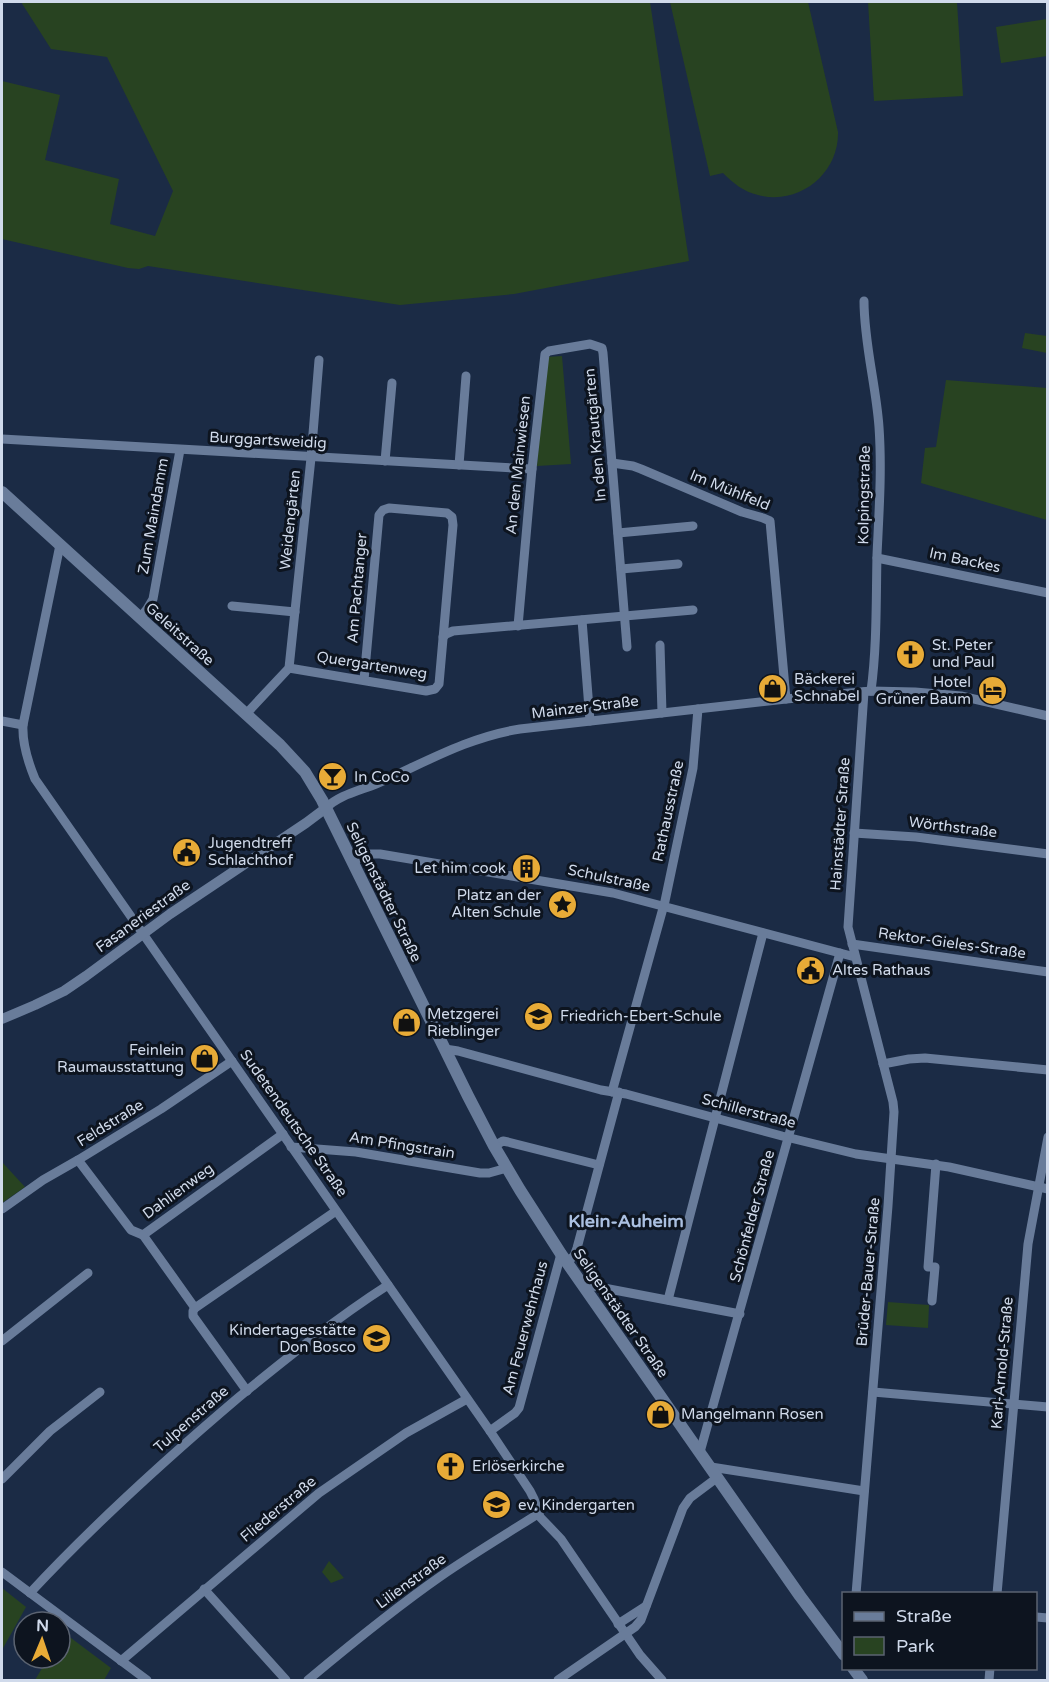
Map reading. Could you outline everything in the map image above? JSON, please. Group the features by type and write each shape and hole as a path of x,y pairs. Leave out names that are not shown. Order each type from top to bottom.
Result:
{"main road":[{"name":"Geleitstraße","path":"2,492 280,745 305,772 326,808"},
{"name":"Seligenstädter Straße","path":"326,808 445,1049 507,1168 564,1258 800,1596 839,1639"}],"street":[{"name":"Kolpingstraße","path":"864,301 878,414 881,489 876,643 868,692"},
{"name":"In den Krautgärten","path":"590,344 602,348 603,353 627,647"},
{"name":"An den Mainwiesen","path":"518,626 545,354 549,351 590,344"},
{"name":"Weidengärten","path":"289,668 319,360"},
{"path":"459,465 466,376"},
{"path":"385,461 392,382"},
{"name":"Burggartsweidig","path":"2,439 532,469"},
{"name":"Zum Maindamm","path":"140,618 153,599 180,450"},
{"name":"Im Mühlfeld","path":"612,463 633,466 742,512 770,521 786,699"},
{"name":"Am Pachtanger","path":"364,680 379,515 385,508 447,513 452,517 443,637"},
{"path":"618,533 693,526"},
{"name":"Sudetendeutsche Straße","path":"60,545 23,725 27,756 35,779 490,1431 530,1491 538,1514 561,1539 648,1666 662,1680"},
{"name":"Im Backes","path":"877,558 1047,592"},
{"path":"621,569 678,564"},
{"path":"232,606 295,612"},
{"path":"443,637 453,631 693,610"},
{"path":"582,620 590,721"},
{"name":"Quergartenweg","path":"289,668 426,690 435,689 439,684 443,637"},
{"path":"660,645 662,713"},
{"path":"246,714 289,668"},
{"name":"Mainzer Straße","path":"326,808 332,802 440,754 481,738 508,731 786,699 868,692 915,692 961,696 1047,716"},
{"name":"Hainstädter Straße","path":"855,957 848,920 868,692"},
{"name":"Rathausstraße","path":"564,1258 574,1256 578,1248 663,906 693,768 698,709"},
{"path":"2,722 23,725"},
{"name":"Fasaneriestraße","path":"2,1019 64,991 170,914 326,808"},
{"name":"Wörthstraße","path":"854,833 916,837 1047,854"},
{"name":"Schulstraße","path":"352,861 370,854 380,854 602,891 855,957"},
{"path":"668,1300 716,1118 759,932"},
{"name":"Rektor-Gieles-Straße","path":"852,944 1047,972"},
{"name":"Schönfelder Straße","path":"700,1452 840,953"},
{"name":"Brüder-Bauer-Straße","path":"855,957 893,1102 892,1159 856,1592"},
{"name":"Schillerstraße","path":"445,1049 856,1154 936,1164 1047,1190"},
{"path":"883,1064 925,1058 1047,1070"},
{"name":"Feldstraße","path":"2,1209 43,1180 161,1109 232,1061"},
{"name":"Dahlienweg","path":"78,1160 131,1230 143,1235 283,1134"},
{"name":"Karl-Arnold-Straße","path":"997,1592 1028,1244 1047,1137"},
{"path":"494,1146 503,1141 599,1165"},
{"name":"Am Pfingstrain","path":"291,1147 356,1152 480,1173 507,1168"},
{"path":"932,1301 935,1267 928,1267 936,1164"},
{"path":"247,1390 193,1316 193,1311 336,1211"},
{"path":"143,1235 195,1308"},
{"name":"Am Feuerwehrhaus","path":"490,1431 519,1408 564,1258"},
{"path":"2,1341 88,1274"},
{"path":"583,1284 740,1314"},
{"name":"Tulpenstraße","path":"30,1593 119,1503 247,1390 316,1335 388,1285"},
{"path":"2,1479 50,1431 100,1392"},
{"path":"873,1392 1047,1407"},
{"name":"Fliederstraße","path":"121,1661 319,1493 406,1433 467,1399"},
{"path":"558,1680 626,1634 641,1620 686,1502 715,1472 864,1491"},
{"name":"Lilienstraße","path":"308,1680 419,1592 478,1551 538,1514"},
{"path":"2,1572 147,1680"},
{"path":"204,1589 286,1680"},
{"path":"618,1624 646,1606"}],"green space":[{"path":"21,2 650,2 689,261 514,294 400,305 148,266 139,269 128,268 2,239 2,81 60,95 45,160 119,179 110,224 155,236 173,191 107,57 51,49"},
{"path":"670,2 808,2 838,132 837,147 832,161 814,183 788,196 774,197 748,192 723,173 710,176"},
{"path":"868,2 957,2 963,96 874,101"},
{"path":"1047,19 1047,56 1001,63 996,27"},
{"path":"1025,333 1047,336 1047,353 1022,348"},
{"path":"562,356 571,464 537,466 546,357"},
{"path":"946,380 1047,388 1047,520 921,483 925,448 936,447"},
{"path":"2,1162 25,1187 2,1203"},
{"path":"888,1302 929,1305 928,1328 886,1325"},
{"path":"329,1561 344,1578 331,1583 322,1572"},
{"path":"2,1588 26,1607 24,1610 12,1610 12,1632 2,1650"},
{"path":"72,1639 111,1668 104,1680 35,1680 41,1670 72,1670"}],"place":[{"name":"St. Peter und Paul","path":"911,654"},
{"name":"Bäckerei Schnabel","path":"773,688"},
{"name":"Hotel Grüner Baum","path":"992,691"},
{"name":"In CoCo","path":"333,777"},
{"name":"Jugendtreff Schlachthof","path":"187,852"},
{"name":"Let him cook","path":"527,868"},
{"name":"Platz an der Alten Schule","path":"562,904"},
{"name":"Altes Rathaus","path":"811,970"},
{"name":"Friedrich-Ebert-Schule","path":"539,1016"},
{"name":"Metzgerei Rieblinger","path":"406,1023"},
{"name":"Feinlein Raumausstattung","path":"205,1059"},
{"name":"Kindertagesstätte Don Bosco","path":"377,1339"},
{"name":"Mangelmann Rosen","path":"660,1414"},
{"name":"Erlöserkirche","path":"451,1466"},
{"name":"ev. Kindergarten","path":"497,1505"}],"district":[{"name":"Klein-Auheim","path":"626,1221"}]}
